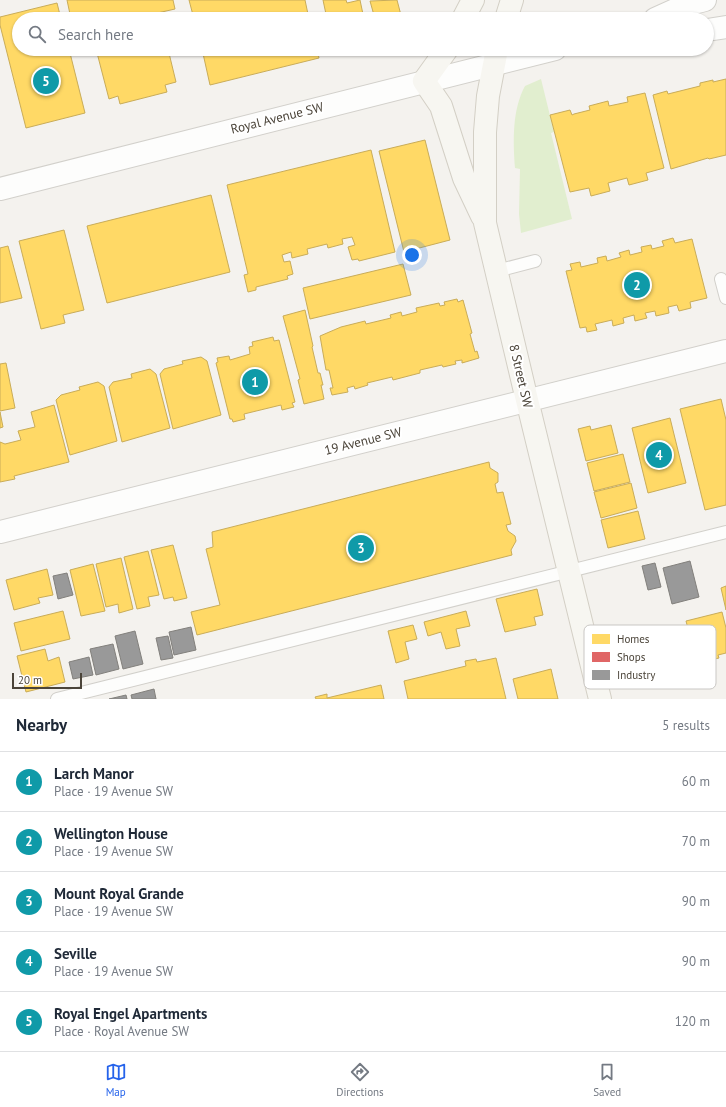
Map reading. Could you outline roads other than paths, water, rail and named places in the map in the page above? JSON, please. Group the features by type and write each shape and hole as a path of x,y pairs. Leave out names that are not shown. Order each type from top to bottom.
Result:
{"street":[{"path":"467,12 473,0"},
{"path":"508,12 512,0"},
{"path":"670,12 686,5 705,0"},
{"path":"714,29 726,27"},
{"path":"442,56 424,81 441,106 464,178 485,223"},
{"name":"Royal Avenue SW","path":"0,189 424,81 495,56"},
{"name":"8 Street SW","path":"495,56 485,132 485,223 584,633"},
{"name":"19 Avenue SW","path":"0,532 726,351"},
{"name":"8 Street SW","path":"598,689 600,699"}],"lane":[{"path":"497,271 535,261"},
{"path":"721,279 726,298"},
{"path":"57,699 726,532"}],"place":[{"name":"Royal Engel Apartments","path":"46,81"},
{"name":"Wellington House","path":"637,285"},
{"name":"Larch Manor","path":"255,382"},
{"name":"Seville","path":"659,455"},
{"name":"Mount Royal Grande","path":"361,548"}]}
